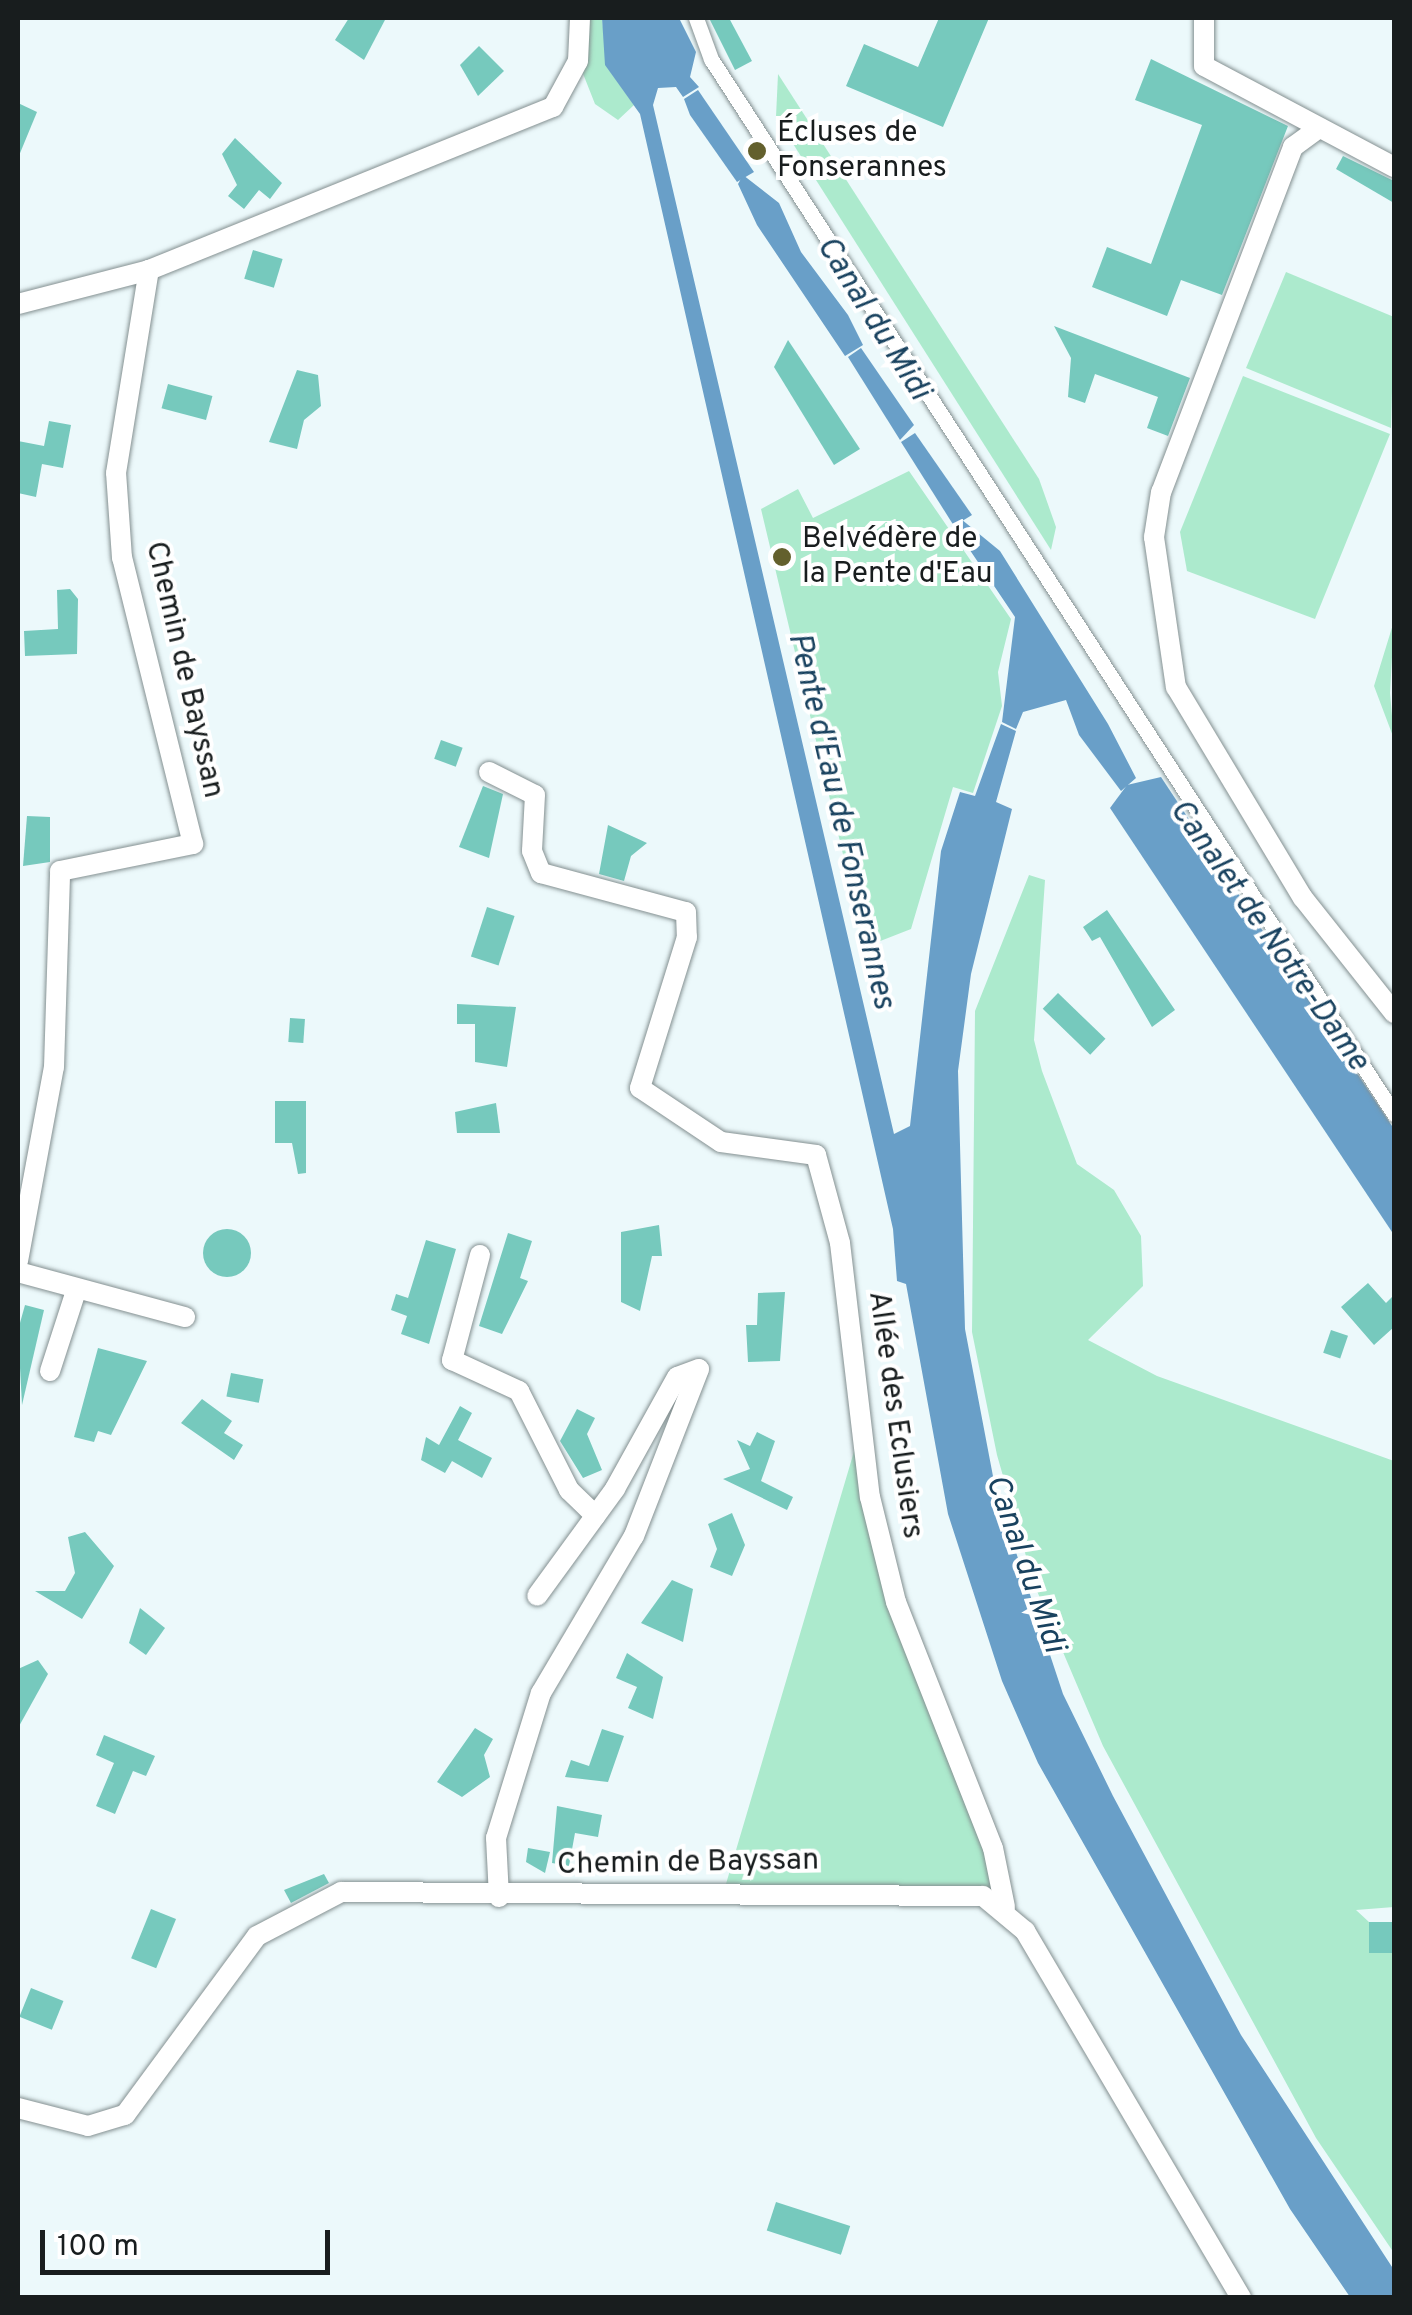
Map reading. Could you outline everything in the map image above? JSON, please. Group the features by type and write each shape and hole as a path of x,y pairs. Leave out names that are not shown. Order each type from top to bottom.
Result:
{"street":[{"path":"18,304 149,270 554,107 578,62 580,18"},
{"path":"696,18 711,60 1394,1114"},
{"path":"1204,18 1204,66 1394,167"},
{"path":"1318,128 1293,147 1161,492 1154,537 1176,687 1303,898 1394,1013"},
{"name":"Chemin de Bayssan","path":"18,1261 54,1067 60,872 192,844 122,558 116,472 149,270"},
{"name":"Allée des Eclusiers","path":"489,772 535,795 532,851 541,873 686,912 687,937 640,1088 722,1142 816,1155 840,1243 870,1496 892,1584 993,1848 1004,1906"},
{"path":"480,1255 452,1360 519,1391 569,1490 596,1516"},
{"path":"18,1272 75,1294 185,1317"},
{"path":"50,1371 75,1294"},
{"path":"499,1897 496,1838 542,1693 634,1536 699,1369 677,1377 596,1516 537,1596"},
{"name":"Chemin de Bayssan","path":"18,2108 88,2126 124,2114 256,1936 341,1892 499,1897 914,1892 1004,1906"},
{"path":"1004,1906 1241,2298"}],"green space":[{"path":"580,18 602,18 607,67 634,105 618,120 595,104 578,61"},
{"path":"778,74 1039,479 1056,527 1051,550 776,117"},
{"path":"1286,272 1394,317 1391,428 1246,368"},
{"path":"1243,376 1390,434 1315,619 1187,571 1180,532"},
{"path":"909,471 1011,619 998,672 1002,706 973,793 953,787 911,929 865,947 761,509 798,489 813,518"},
{"path":"1394,621 1390,693 1394,739 1374,686"},
{"path":"1029,875 1045,880 1034,1040 1042,1071 1077,1164 1114,1190 1141,1236 1143,1286 1088,1340 1157,1376 1394,1461 1394,1907 1356,1910 1369,1922 1370,1953 1394,1953 1394,2253 1316,2138 1103,1746 1034,1584 997,1455 972,1332 975,1011"},
{"path":"858,1438 870,1497 1005,1907 723,1894"}],"water":[{"path":"602,18 679,18 696,52 690,77 699,87 683,97 676,87 658,88 653,105 894,1134 910,1126 941,851 960,792 975,796 1001,724 1016,731 996,802 1012,809 971,974 958,1071 965,1329 996,1492 1063,1694 1113,1796 1241,2035 1394,2270 1394,2297 1350,2297 1290,2209 1038,1763 1002,1681 948,1514 906,1284 897,1281 893,1229 640,114 605,65"},
{"path":"698,90 754,172 737,182 690,115 684,99"},
{"path":"743,175 779,203 801,252 848,315 863,345 845,356 757,225 738,184"},
{"path":"861,348 914,425 900,440 848,357"},
{"path":"915,433 972,515 954,526 901,442"},
{"path":"961,519 1000,551 1108,724 1136,778 1121,791 1079,735 1066,700 1023,712 1016,729 1002,722 1015,617 955,528"},
{"path":"1161,777 1394,1129 1394,1235 1110,808 1127,785"}],"building":[{"path":"349,18 386,18 364,60 335,40"},
{"path":"709,18 729,18 752,61 735,70"},
{"path":"939,18 989,18 943,127 846,86 864,44 918,67"},
{"path":"479,46 504,71 478,96 460,65"},
{"path":"1151,59 1288,126 1222,295 1181,280 1167,316 1092,287 1107,247 1151,264 1202,125 1135,100"},
{"path":"18,103 37,112 18,158"},
{"path":"235,138 282,183 270,199 259,190 244,209 228,196 237,185 222,154"},
{"path":"1343,156 1394,181 1394,203 1336,169"},
{"path":"253,250 283,259 274,288 244,279"},
{"path":"1054,326 1190,378 1168,436 1147,428 1158,397 1095,374 1085,403 1068,397 1071,358"},
{"path":"788,340 860,449 834,465 774,367"},
{"path":"297,370 318,375 321,406 304,420 297,449 269,442"},
{"path":"168,384 212,396 206,420 162,408"},
{"path":"49,421 71,425 63,468 42,464 36,497 18,493 18,441 44,446"},
{"path":"70,589 78,599 77,654 25,656 24,631 58,629 57,590"},
{"path":"441,740 463,748 456,767 434,759"},
{"path":"483,786 503,794 489,858 459,847"},
{"path":"27,816 50,817 50,862 23,866"},
{"path":"608,825 647,843 631,856 624,881 599,874"},
{"path":"487,907 515,916 499,965 471,956"},
{"path":"1107,910 1175,1010 1152,1027 1100,937 1092,941 1083,927"},
{"path":"1058,993 1105,1039 1090,1055 1043,1009"},
{"path":"457,1004 516,1007 507,1067 475,1062 475,1024 457,1024"},
{"path":"290,1018 305,1019 303,1043 288,1042"},
{"path":"275,1101 306,1101 306,1173 298,1174 292,1143 275,1143"},
{"path":"496,1103 500,1133 457,1133 455,1112"},
{"path":"659,1225 662,1256 652,1256 640,1311 621,1302 621,1232"},
{"path":"227,1229 244,1236 251,1253 244,1270 227,1277 210,1270 203,1253 210,1236"},
{"path":"508,1233 532,1241 520,1278 528,1281 502,1334 479,1326"},
{"path":"426,1240 456,1249 429,1344 401,1334 407,1316 391,1310 396,1294 408,1298"},
{"path":"1368,1283 1386,1303 1394,1295 1394,1327 1374,1345 1341,1307"},
{"path":"785,1292 780,1361 748,1362 746,1325 757,1325 758,1293"},
{"path":"25,1305 44,1310 22,1405 18,1330"},
{"path":"1331,1330 1348,1336 1340,1359 1323,1353"},
{"path":"98,1348 147,1361 111,1435 98,1431 94,1442 74,1437"},
{"path":"231,1373 263,1379 259,1403 226,1397"},
{"path":"202,1399 232,1421 224,1433 243,1445 234,1460 181,1423"},
{"path":"460,1406 472,1413 458,1440 492,1458 482,1478 452,1461 445,1473 421,1460 426,1437 439,1445"},
{"path":"577,1409 595,1418 587,1434 602,1470 583,1478 560,1441"},
{"path":"757,1432 775,1441 761,1481 793,1497 787,1510 723,1479 750,1469 737,1440 750,1446"},
{"path":"732,1513 745,1545 732,1576 710,1567 717,1549 708,1524"},
{"path":"85,1532 114,1566 82,1619 35,1591 65,1591 75,1573 68,1537"},
{"path":"672,1580 693,1589 683,1642 641,1623"},
{"path":"140,1608 165,1628 146,1655 129,1643"},
{"path":"627,1653 663,1677 653,1719 628,1708 637,1687 616,1678"},
{"path":"38,1660 48,1674 18,1728 18,1669"},
{"path":"475,1728 493,1739 484,1755 490,1777 462,1797 437,1782"},
{"path":"602,1729 624,1736 608,1782 565,1777 571,1760 589,1766"},
{"path":"104,1735 155,1756 146,1776 133,1771 115,1814 96,1806 114,1763 96,1755"},
{"path":"557,1806 602,1815 598,1837 575,1833 569,1866 552,1863"},
{"path":"528,1848 550,1852 545,1873 526,1862"},
{"path":"324,1874 329,1883 291,1903 284,1890"},
{"path":"151,1909 176,1919 156,1968 131,1958"},
{"path":"1369,1922 1394,1922 1394,1953 1369,1953"},
{"path":"31,1988 63,2001 52,2030 19,2017"},
{"path":"776,2202 850,2226 841,2255 767,2231"}],"place":[{"name":"Écluses de Fonserannes","path":"757,151"},
{"name":"Belvédère de la Pente d'Eau","path":"782,557"}],"water label":[{"name":"Canal du Midi","path":"872,319"},
{"name":"Pente d'Eau de Fonserannes","path":"840,821"},
{"name":"Canalet de Notre-Dame","path":"1268,936"},
{"name":"Canal du Midi","path":"1024,1564"}]}
